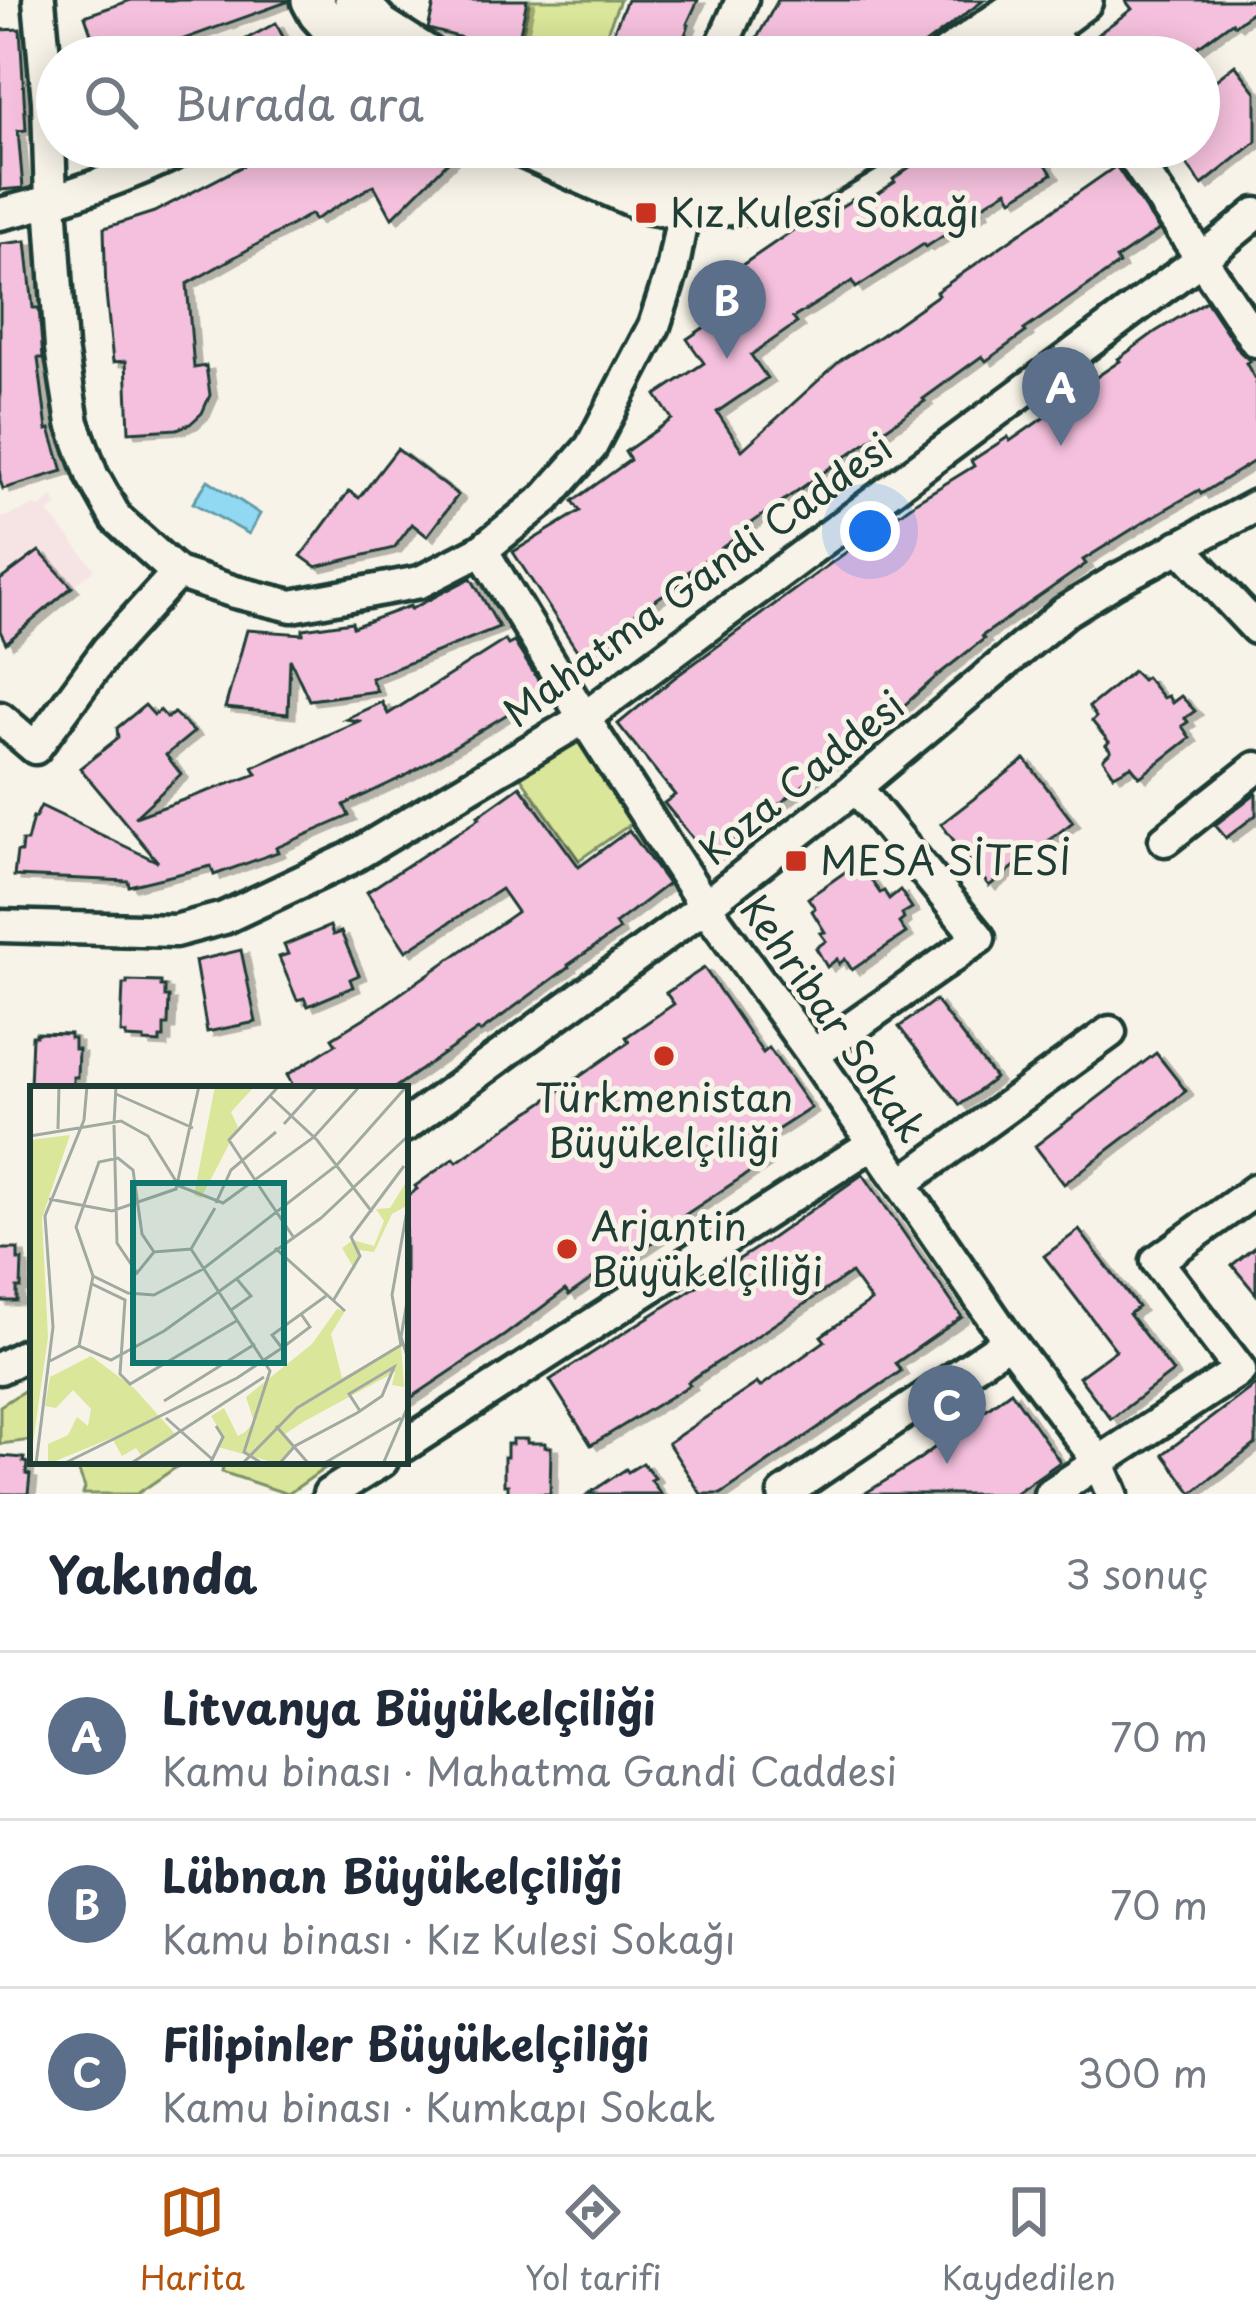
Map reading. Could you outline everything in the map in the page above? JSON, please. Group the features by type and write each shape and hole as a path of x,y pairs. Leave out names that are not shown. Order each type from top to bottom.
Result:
{"main road":[{"path":"312,0 319,13 366,33"},
{"path":"998,36 1082,0"},
{"path":"570,168 649,203 684,209 755,202 811,183 836,168"}],"street":[{"path":"39,0 42,36"},
{"path":"727,36 742,0"},
{"path":"50,168 62,348 73,423 92,475 116,518 176,573 292,606 420,582 482,550 546,498 591,447 654,326 672,271 684,209"},
{"path":"0,214 51,202 144,168"},
{"path":"1140,168 1256,341"},
{"name":"Mahatma Gandi Caddesi","path":"0,926 175,931 224,918 349,859 584,718 1256,214"},
{"name":"Koza Caddesi","path":"408,1124 705,906 856,788 1065,612 1256,506"},
{"path":"1179,546 1256,628"},
{"name":"Kehribar Sokak","path":"482,550 705,906 874,1142 1009,1342 1098,1461 1112,1494"},
{"path":"0,718 34,748 108,650 176,573"},
{"path":"1165,840 1256,768"},
{"path":"813,1055 979,938 856,788"},
{"path":"902,1183 1109,1032"},
{"path":"408,1443 874,1142"},
{"path":"1050,1494 1248,1364 1157,1261 1256,1190"},
{"path":"784,1494 1009,1342"},
{"path":"0,1368 30,1353"},
{"path":"329,1494 374,1476"}],"shaded area":[{"path":"52,497 58,505 48,512 95,569 72,587 38,552 0,580 0,519 35,505 40,508"}],"green space":[{"path":"530,0 620,0 605,36 522,36"},
{"path":"584,718 645,814 579,860 510,762"},
{"path":"30,1387 30,1440 0,1444 0,1406"},
{"path":"76,1464 188,1464 137,1494 83,1494"},
{"path":"223,1464 331,1464 288,1494 222,1472"}],"water":[{"path":"208,480 260,514 249,534 193,503"}],"building":[{"path":"131,0 287,0 192,36 92,36 85,16"},
{"path":"435,0 527,0 519,36 455,36 428,29"},
{"path":"627,0 698,0 685,36 612,36"},
{"path":"778,0 984,0 936,36 758,36"},
{"path":"1125,0 1256,0 1256,9 1213,36 1095,36 1132,9"},
{"path":"276,23 282,36 252,36"},
{"path":"20,29 26,130 18,131 23,188 0,190 0,30"},
{"path":"1235,65 1256,92 1256,142 1202,185 1189,168 1220,168 1220,77"},
{"path":"239,168 442,168 392,218 374,185 314,220 311,214 187,284 194,368 206,366 210,395 202,413 190,424 129,432 126,361 113,362 104,228 154,212"},
{"path":"908,168 1048,168 1052,174 1012,199 1007,190 980,207 982,211 856,288 852,281 793,318 797,323 751,355 767,378 717,412 742,450 841,360 1113,168 1159,230 986,361 982,356 736,534 688,572 691,576 636,613 641,620 582,658 513,552 580,511 573,501 630,460 625,452 672,419 656,395 704,363 687,339 733,308 716,283 799,226 801,231 852,200 856,208"},
{"path":"26,241 33,308 39,308 43,358 38,358 47,430 63,471 3,489 0,244"},
{"path":"1206,301 1250,361 1246,363 1256,381 1256,460 1083,560 1086,564 982,636 900,709 710,859 664,803 675,795 618,724 816,574 974,466 971,461 1008,437 1010,441 1155,332"},
{"path":"397,449 458,495 427,536 412,524 394,548 316,567 301,556 349,491 359,498"},
{"path":"39,551 72,587 6,643 0,631 0,580"},
{"path":"471,578 499,627 371,678 377,691 309,700 290,659 288,714 225,708 247,630 303,634 303,629 352,622 353,627 411,609"},
{"path":"505,640 508,645 514,642 545,691 409,774 344,805 349,816 276,848 278,852 214,875 211,866 129,886 128,881 14,876 17,852 21,852 22,841 27,841 41,806 158,862 80,768 118,738 117,728 145,705 154,715 160,710 167,718 174,713 194,732 166,755 181,774 135,817 257,774 253,767 359,721 345,719 382,702 388,714"},
{"path":"1133,671 1142,680 1146,677 1163,698 1168,696 1172,703 1181,696 1195,711 1182,726 1190,738 1140,777 1131,766 1114,775 1103,759 1111,751 1109,742 1092,721 1096,717 1089,707"},
{"path":"1025,759 1073,822 989,886 941,824"},
{"path":"520,786 579,867 629,830 668,884 615,924 619,930 397,1086 293,1086 287,1075 336,1044 332,1038 517,912 501,889 406,951 367,892"},
{"path":"1256,793 1256,815 1226,838 1215,825"},
{"path":"855,865 889,899 900,890 912,908 902,914 899,923 906,933 852,970 845,959 827,967 816,948 826,941 820,933 825,932 808,898"},
{"path":"330,926 333,935 341,932 359,975 350,979 353,987 308,1006 304,998 297,1000 279,957 288,954 284,945"},
{"path":"241,950 256,1022 207,1032 195,961"},
{"path":"704,968 763,1053 769,1048 811,1108 754,1145 765,1162 662,1230 665,1234 622,1263 620,1259 569,1295 565,1290 408,1400 408,1195 454,1158 457,1162 629,1042 626,1037 674,1004 666,993"},
{"path":"123,984 165,986 168,1025 164,1025 160,1043 126,1038 121,1033"},
{"path":"935,1000 995,1078 960,1105 899,1027"},
{"path":"70,1034 74,1038 74,1049 78,1049 73,1086 30,1086 32,1036"},
{"path":"1156,1053 1186,1091 1064,1184 1035,1146"},
{"path":"863,1174 962,1317 896,1363 901,1371 721,1494 701,1494 668,1443 757,1383 760,1387 871,1301 851,1273 688,1382 690,1385 591,1445 550,1380"},
{"path":"1079,1230 1138,1307 1129,1314 1173,1372 1111,1419 1079,1377 1116,1350 1044,1256"},
{"path":"1256,1246 1256,1294 1232,1265"},
{"path":"0,1249 18,1249 18,1260 22,1260 17,1301 0,1301"},
{"path":"1256,1384 1256,1444 1192,1493 1163,1454"},
{"path":"1011,1391 1060,1462 1014,1494 864,1494 914,1463"},
{"path":"512,1439 551,1447 550,1494 508,1494 504,1457"},
{"path":"0,1456 24,1458 30,1475 28,1494 0,1494"},
{"path":"643,1463 661,1494 588,1494 626,1469"}],"place":[{"name":"Kız Kulesi Sokağı","path":"646,213"},
{"name":"Lübnan Büyükelçiliği","path":"727,359"},
{"name":"Litvanya Büyükelçiliği","path":"1061,446"},
{"name":"MESA SİTESİ","path":"796,861"},
{"name":"Türkmenistan Büyükelçiliği","path":"664,1056"},
{"name":"Arjantin Büyükelçiliği","path":"567,1249"},
{"name":"Filipinler Büyükelçiliği","path":"947,1464"}]}
